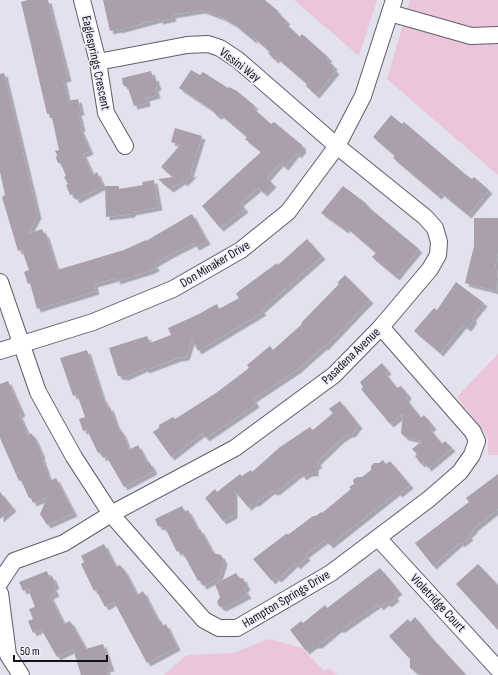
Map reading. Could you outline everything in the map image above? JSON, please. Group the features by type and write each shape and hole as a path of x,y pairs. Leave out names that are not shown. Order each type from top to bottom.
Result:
{"street":[{"name":"Eaglesprings Crescent","path":"82,0 98,62 106,113 125,146"},
{"path":"392,7 471,36 498,35"},
{"name":"Don Minaker Drive","path":"0,351 93,322 173,289 241,250 288,212 337,146 363,96 392,7"},
{"name":"Vissini Way","path":"98,62 187,45 208,44 220,48 238,60 337,146"},
{"name":"Pasadena Avenue","path":"0,582 14,561 64,543 111,514 235,448 334,375 381,326 430,269 438,255 439,242 435,228 425,216 337,146"},
{"path":"0,282 21,345"},
{"name":"Hampton Springs Drive","path":"21,345 38,392 74,458 111,514 204,620 219,628 237,628 331,573 429,499 460,472 472,455 477,441 473,432 381,326"},
{"name":"Violetridge Court","path":"378,538 498,668"},
{"path":"0,593 8,655 21,675"}],"shaded area":[{"path":"294,0 377,0 359,56"},
{"path":"410,0 498,0 498,175 387,79"},
{"path":"498,354 498,455 488,455 488,439 486,434 457,397"},
{"path":"269,639 302,648 324,671 329,668 337,675 163,675 187,655 233,653"}],"building":[{"path":"28,0 48,0 68,78 63,79 68,101 78,99 81,112 78,112 82,128 80,128 90,151 83,154 93,175 97,172 103,186 76,200 73,194 70,195 66,185 68,184 64,177 66,176 61,164 58,163 56,158 57,155 55,151 59,150 52,118 50,118 49,114 47,114 21,2"},
{"path":"103,0 265,0 278,11 277,12 287,21 285,23 300,37 302,34 329,58 327,60 334,66 333,68 336,71 316,95 306,86 307,84 277,58 275,60 268,53 270,52 254,38 253,40 234,24 221,17 202,10 172,15 173,18 160,21 159,19 110,31"},
{"path":"191,70 200,75 203,72 228,88 229,87 237,91 255,106 253,108 271,124 274,122 302,145 303,149 298,155 296,153 285,167 280,163 267,178 273,184 264,193 258,188 240,203 245,209 220,228 202,206 261,152 245,139 247,137 221,115 217,116 212,110 179,88"},
{"path":"151,71 153,78 155,77 158,87 155,88 157,95 146,98 147,103 134,106 128,88 123,85 122,78"},
{"path":"4,73 38,215 28,234 42,229 46,235 57,270 124,250 146,241 192,214 207,241 196,247 193,243 171,254 154,264 156,268 149,271 117,281 116,278 94,284 96,291 37,309 30,283 28,284 24,272 29,270 22,250 18,251 2,197 5,195 0,172 0,74"},
{"path":"391,115 402,124 404,122 465,174 472,179 474,177 489,190 468,215 441,193 438,196 393,158 395,156 373,137"},
{"path":"175,128 202,136 190,174 194,173 184,183 182,181 170,189 158,179 173,177 161,167 180,145 171,142"},
{"path":"154,180 159,207 132,212 132,214 106,217 105,186 119,186 119,189 143,185 142,182"},
{"path":"343,186 367,204 366,205 419,249 396,277 372,257 376,253 347,228 345,230 321,213"},
{"path":"474,218 498,218 498,251 495,266 498,266 496,291 465,283 474,246"},
{"path":"307,239 322,256 261,310 263,312 198,351 192,339 186,357 178,358 146,370 145,368 125,377 118,376 109,348 147,336 150,343 171,335 168,328 217,304 219,309 239,298 236,294 239,291 277,263 278,265"},
{"path":"345,275 370,300 325,347 324,346 297,370 253,399 256,404 206,438 202,433 171,457 153,432 159,428 159,425 173,417 175,419 216,393 249,368 247,365 270,346 273,350 302,324 301,323 339,284 337,283"},
{"path":"456,282 484,303 472,318 474,319 468,328 463,325 440,353 414,331 434,308 437,310"},
{"path":"87,350 103,399 108,408 110,407 116,424 123,434 129,450 138,445 147,462 150,463 154,471 124,487 106,456 103,458 100,452 98,453 87,430 83,431 79,419 85,417 77,394 73,396 60,358"},
{"path":"382,363 388,371 385,373 397,388 401,386 408,395 406,399 421,418 424,415 433,426 430,429 442,444 445,441 452,448 428,468 424,462 421,464 415,456 417,454 412,449 422,441 405,437 401,433 403,414 390,424 361,389 363,387 360,382"},
{"path":"8,381 22,413 19,414 28,435 31,433 34,437 42,455 41,456 50,481 56,478 74,513 47,525 40,514 47,497 33,503 31,498 29,498 21,480 19,481 0,438 0,384"},
{"path":"340,401 359,425 352,434 349,434 341,439 317,462 319,464 315,467 315,473 309,473 303,477 300,473 276,492 271,491 256,503 253,503 248,507 234,490 234,515 223,521 205,498 215,489 217,492 240,474 242,476 251,470 252,472 280,447 310,427 313,430 333,413 329,409"},
{"path":"383,460 386,464 390,461 410,485 399,494 397,492 330,545 325,540 305,555 307,557 297,566 295,563 278,579 276,577 272,581 253,559 313,516 316,516 321,512 322,513 351,489 349,487 354,484 353,480 357,477 362,477 371,470 371,466 374,463 379,463"},
{"path":"498,474 498,509 473,529 474,530 468,535 470,537 461,544 460,542 433,566 415,543 469,502 466,498"},
{"path":"0,492 13,508 0,519"},
{"path":"182,506 185,512 188,510 198,530 200,529 213,553 221,555 224,561 219,578 203,586 200,580 198,581 183,553 181,554 179,551 177,552 165,528 158,526 155,519"},
{"path":"104,544 116,567 120,565 126,573 137,595 143,591 159,622 161,621 163,626 166,624 177,647 147,663 114,602 105,607 96,590 94,591 81,564 84,562 81,556"},
{"path":"478,564 498,585 498,630 456,584"},
{"path":"380,568 399,591 394,595 396,598 388,604 386,602 380,607 378,604 342,629 338,629 319,645 314,645 306,651 290,630 301,621 303,623 325,605 327,608"},
{"path":"47,571 49,577 52,576 56,585 53,587 56,593 50,596 64,624 70,621 86,649 103,644 111,668 106,669 108,675 81,675 73,649 57,657 41,629 33,633 28,621 33,619 29,609 35,607 28,589 23,591 19,582"},
{"path":"236,573 240,579 243,578 247,587 244,589 248,595 223,608 219,606 217,602 220,597 215,584"},
{"path":"415,617 466,675 420,675 410,668 410,659 389,636 408,619 410,622"}]}
